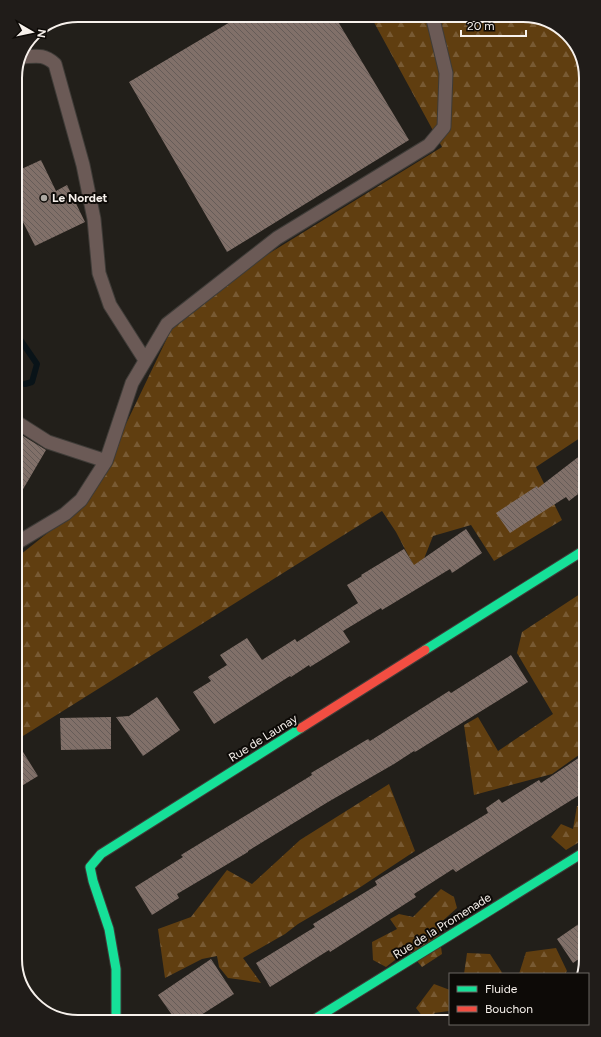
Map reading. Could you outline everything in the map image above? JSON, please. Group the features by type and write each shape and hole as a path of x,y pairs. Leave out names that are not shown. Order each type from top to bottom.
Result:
{"street":[{"name":"Rue de Launay","path":"116,1015 116,969 109,929 93,881 90,867 101,854 579,553"},
{"name":"Rue de la Promenade","path":"321,1015 579,855"}],"lane":[{"path":"22,540 65,514 81,500 106,461 132,383 167,324 277,238 429,145 444,127 446,73 434,22"},
{"path":"26,57 35,56 48,57 55,64 84,165 94,219 99,273 110,305 145,360"},
{"path":"22,425 48,442 106,461"}],"green space":[{"path":"374,22 527,22 541,25 554,31 570,47 579,70 579,439 536,467 562,520 494,561 471,525 433,536 418,574 396,532 382,511 22,737 22,553 90,499 182,307 442,147"},
{"path":"579,595 579,755 552,774 474,795 464,725 478,717 498,751 553,714 517,653 522,632"},
{"path":"389,784 415,851 356,890 243,958 261,983 228,978 219,967 217,956 202,959 165,978 158,929 191,917 227,870 252,884 300,840"},
{"path":"577,806 579,806 579,842 566,850 551,837 561,824 573,829"},
{"path":"441,889 454,897 457,908 438,925 442,954 422,967 408,950 386,967 373,960 372,942 397,929 390,919 399,914 413,917"},
{"path":"556,948 567,971 566,973 519,973 526,952"},
{"path":"467,953 490,954 502,973 464,973"},
{"path":"434,984 449,990 449,1011 434,1013 435,1015 422,1015 416,1008"}],"building":[{"path":"230,22 338,22 409,140 227,252 129,82"},
{"name":"Le Nordet","path":"41,160 56,191 67,185 85,222 35,246 22,220 22,169"},
{"path":"22,435 46,450 22,491"},
{"path":"579,456 579,493 569,501 566,497 510,533 496,513 537,486 538,488"},
{"path":"466,529 482,553 452,573 450,569 382,610 381,608 343,631 350,642 310,667 309,665 291,677 290,676 214,724 193,692 211,681 208,677 227,665 220,655 247,638 262,660 295,639 297,642 358,603 347,585 362,576 361,575 404,549 414,565"},
{"path":"511,655 528,682 415,752 414,751 328,802 177,894 179,898 152,915 135,887 183,857 181,855 312,775 311,773 368,739 370,741 449,691 451,693"},
{"path":"157,697 180,730 143,756 116,717 129,716"},
{"path":"111,717 111,749 61,750 60,718"},
{"path":"22,750 38,776 22,786"},
{"path":"579,758 579,795 456,872 453,869 414,894 416,897 330,952 329,950 270,987 256,963 315,927 313,924 377,885 375,881 488,813 486,808 499,799 502,803 539,780 541,783"},
{"path":"579,924 579,959 573,963 557,939"},
{"path":"211,959 234,994 201,1015 172,1015 158,995"}],"waterway":[{"path":"22,342 37,364 32,382 25,384"}],"traffic: fast":[{"path":"425,650 579,553"},
{"path":"116,1015 116,969 109,929 93,881 90,867 101,854 301,728"},
{"path":"321,1015 579,855"}],"traffic: jam":[{"path":"301,728 425,650"}],"place":[{"name":"Le Nordet","path":"44,198"}]}
